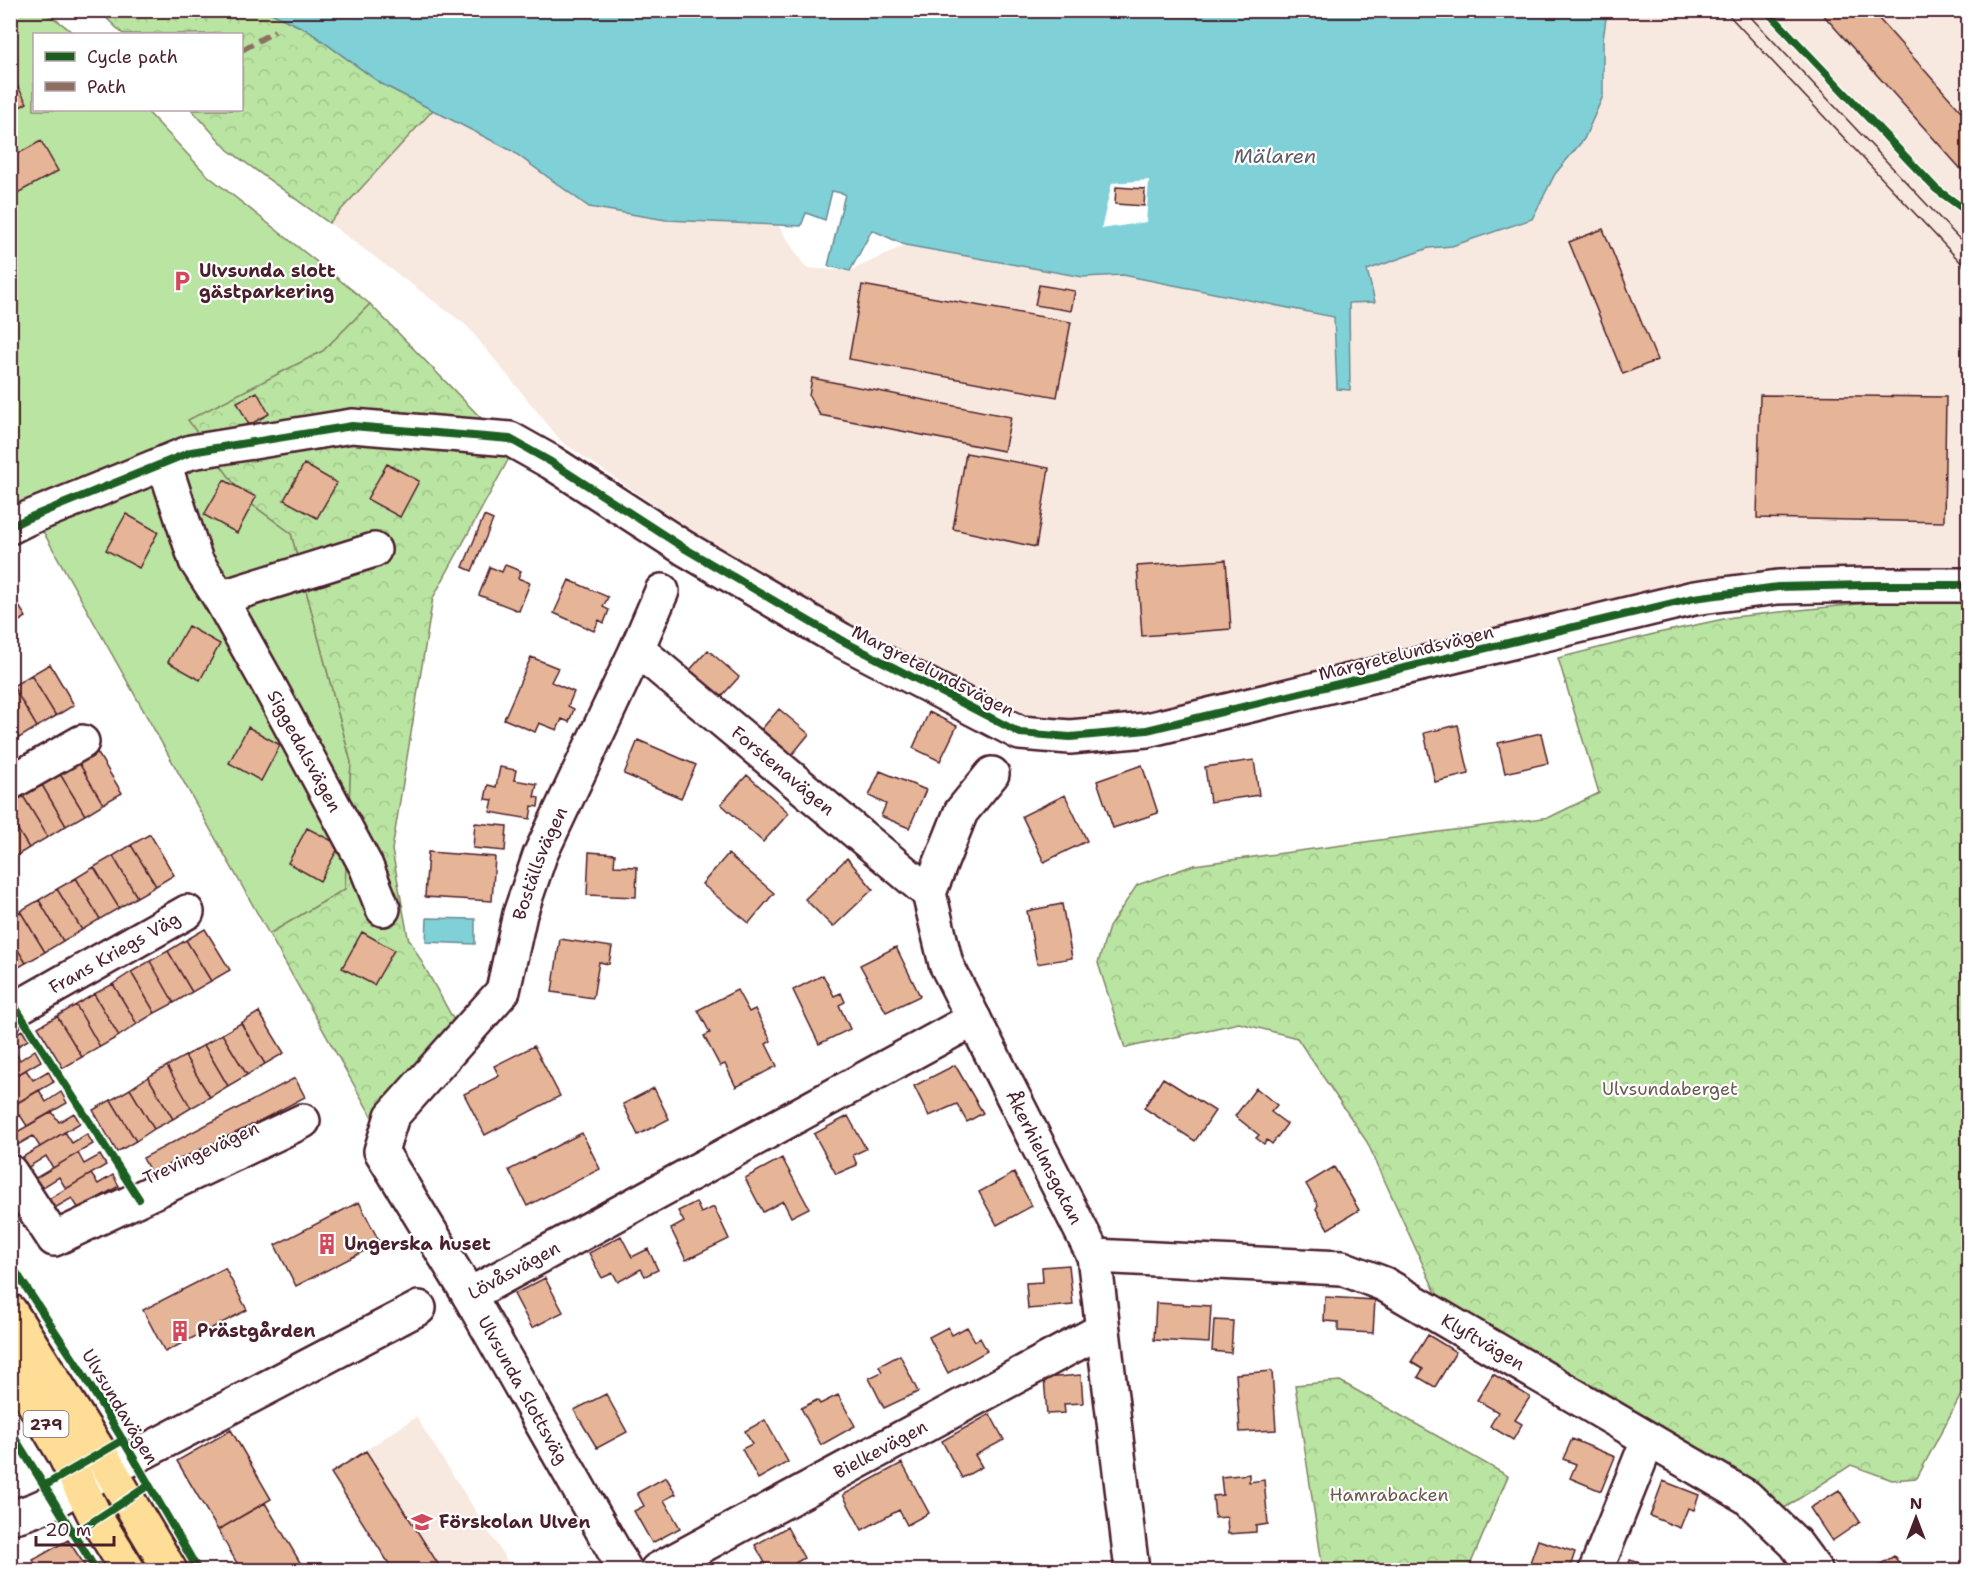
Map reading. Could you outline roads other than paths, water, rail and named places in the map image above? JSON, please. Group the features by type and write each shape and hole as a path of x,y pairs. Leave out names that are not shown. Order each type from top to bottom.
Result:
{"main road":[{"name":"279","path":"10,1311 170,1570"},
{"name":"279","path":"10,1363 64,1454 97,1520 128,1570"}],"street":[{"name":"Margretelundsvägen","path":"10,527 191,452 352,426 510,439 551,462 684,548 841,640 1020,733 1070,737 1147,730 1694,598 1778,587 1968,585"},
{"name":"Siggedalsvägen","path":"164,463 196,561 220,598 366,866 383,909"},
{"path":"220,598 374,550"},
{"name":"Boställsvägen","path":"392,1116 503,991 520,914 540,855 637,650 662,591"},
{"name":"Forstenavägen","path":"637,650 928,893"},
{"path":"10,783 82,742"},
{"path":"928,893 961,812 992,774"},
{"name":"Åkerhielmsgatan","path":"928,893 946,964 1094,1256 1131,1570"},
{"name":"Frans Kriegs Väg","path":"10,1012 187,912"},
{"name":"Lövåsvägen","path":"469,1294 975,1019"},
{"name":"Ulvsunda Slottsväg","path":"392,1116 381,1151 469,1294 625,1570"},
{"name":"Trevingevägen","path":"10,1172 54,1239 303,1121"},
{"name":"Klyftvägen","path":"1094,1256 1342,1268 1384,1284 1747,1497 1795,1544 1815,1570"},
{"path":"10,1517 42,1508 79,1486 419,1308"},
{"name":"Bielkevägen","path":"657,1570 1102,1330"},
{"path":"1596,1570 1648,1440"}],"water":[{"name":"Mälaren","path":"267,11 1607,11 1603,40 1603,96 1584,139 1555,174 1532,219 1452,246 1429,248 1367,270 1375,302 1349,303 1350,390 1337,389 1334,317 1123,275 1083,277 905,245 872,230 850,271 828,266 845,194 832,191 825,220 806,213 801,226 666,220 589,207 512,151 382,84 307,30"},
{"path":"427,918 475,919 475,944 426,942"}],"tram line":[{"path":"1724,10 1968,270"},
{"path":"1744,10 1968,248"}],"place":[{"name":"Ulvsunda slott gästparkering","path":"182,281"},
{"name":"Ungerska huset","path":"327,1244"},
{"name":"Prästgården","path":"180,1331"},
{"name":"Förskolan Ulven","path":"422,1522"}],"park label":[{"name":"Ulvsundaberget","path":"1670,1089"},
{"name":"Hamrabacken","path":"1389,1495"}]}
